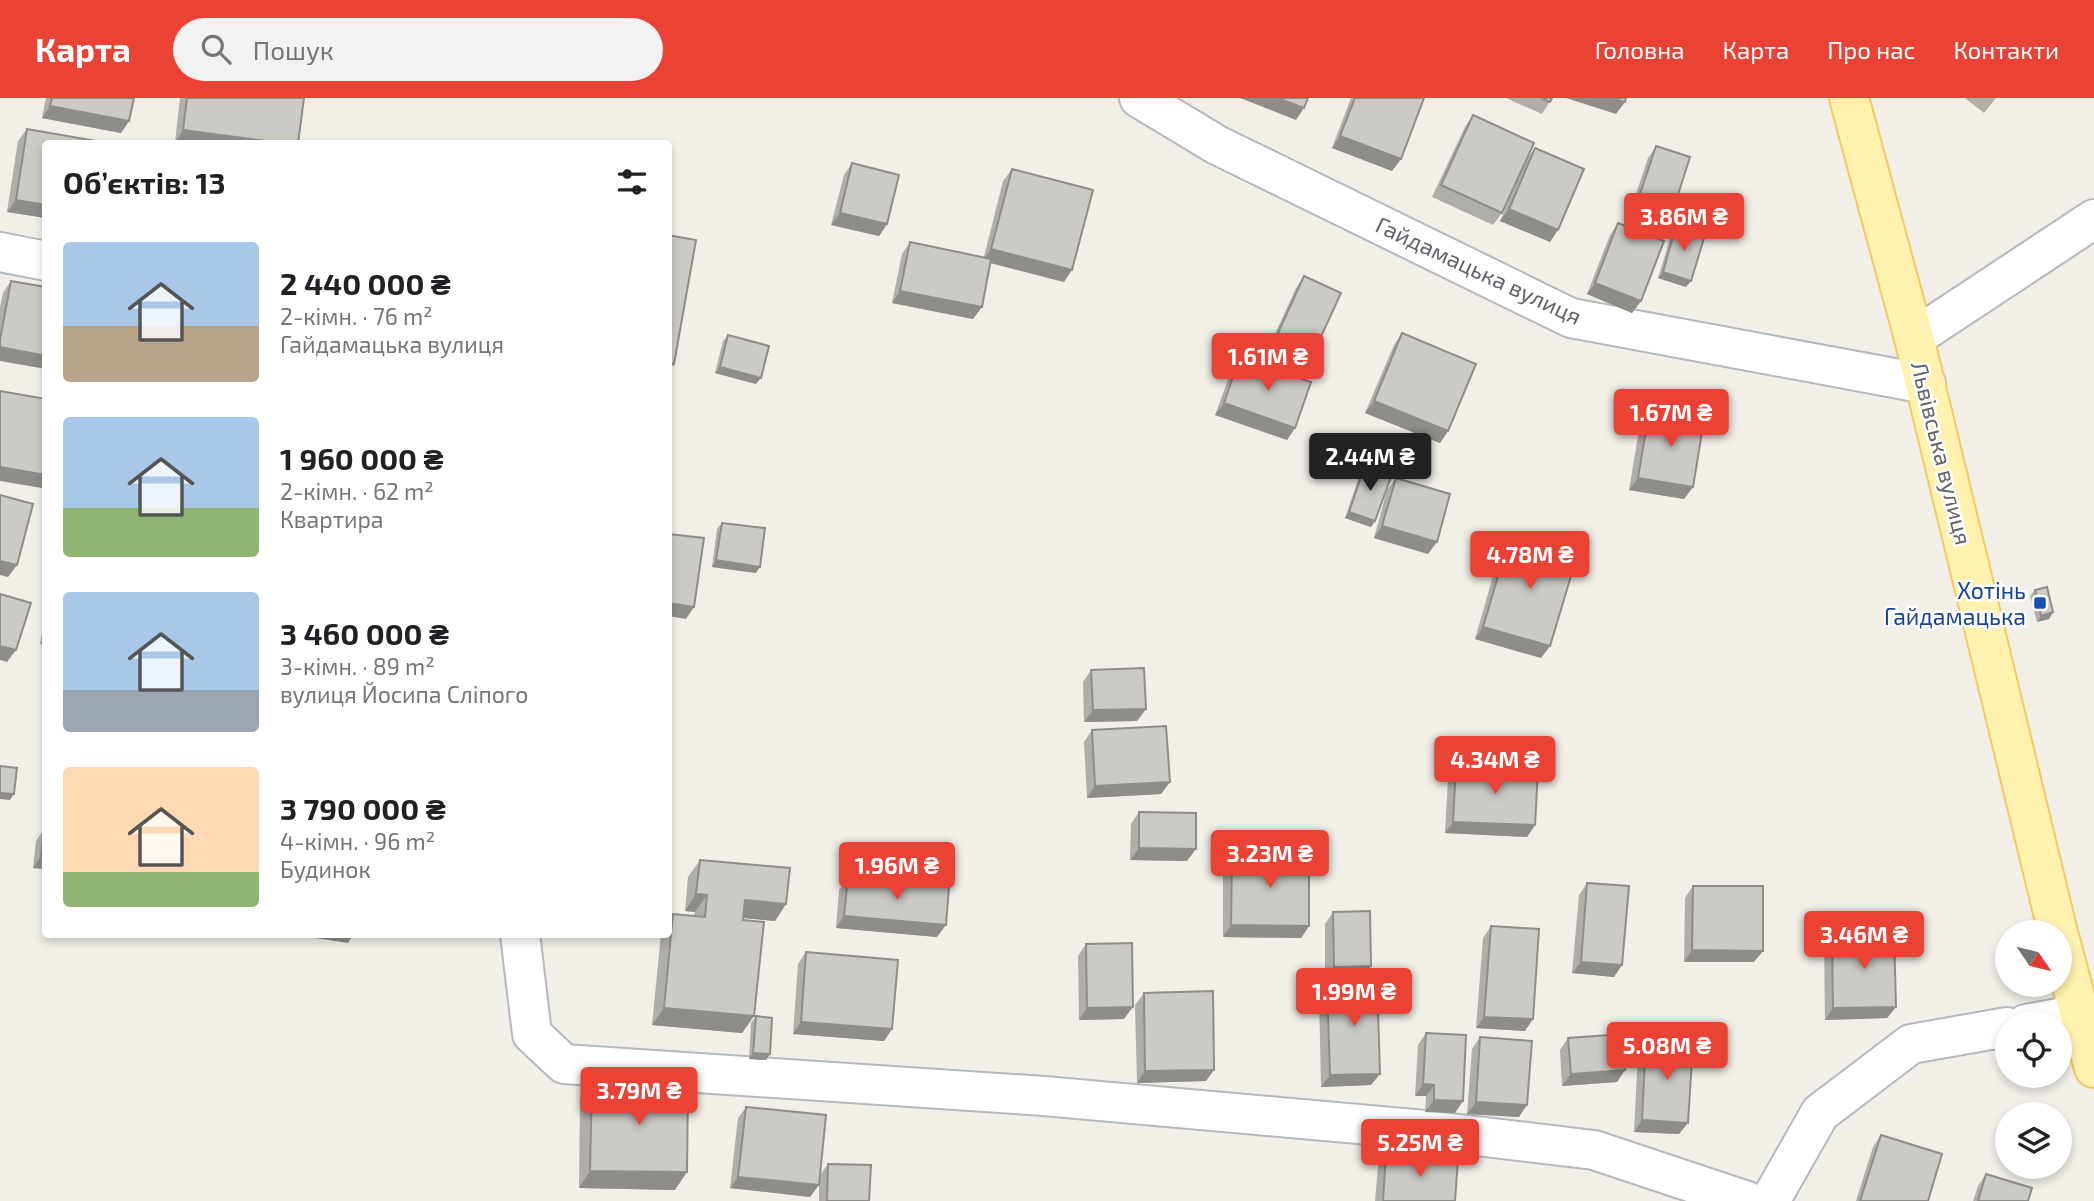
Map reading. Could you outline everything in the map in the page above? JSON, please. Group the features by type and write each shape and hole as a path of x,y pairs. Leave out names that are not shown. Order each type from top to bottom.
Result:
{"main road":[{"name":"Львівська вулиця","path":"1849,98 1926,384 2055,920"},
{"path":"2072,982 2094,1068"}],"street":[{"name":"Гайдамацька вулиця","path":"1139,98 1217,145 1571,318 1926,384"},
{"path":"1914,338 2094,219"},
{"path":"0,252 42,260"},
{"path":"520,938 532,1034 564,1064 1044,1096 1425,1130 1594,1150 1747,1201"},
{"path":"2072,1016 2081,1014"},
{"path":"1770,1201 1820,1113 1911,1044 1995,1029"}],"building":[{"path":"52,98 134,98 129,121 50,106"},
{"path":"187,98 304,98 299,140 258,140 183,130"},
{"path":"1278,98 1308,98 1304,108"},
{"path":"1355,98 1424,98 1401,159 1340,136"},
{"path":"1473,115 1534,143 1502,213 1441,185"},
{"path":"27,129 91,140 42,140 42,204 16,200"},
{"path":"1656,146 1690,157 1669,223 1634,212"},
{"path":"1535,148 1584,169 1558,230 1509,209"},
{"path":"852,163 899,175 887,224 840,213"},
{"path":"1012,169 1093,190 1072,270 991,249"},
{"path":"1618,223 1664,241 1641,301 1595,283"},
{"path":"1676,226 1705,235 1691,281 1663,272"},
{"path":"672,236 696,240 672,364"},
{"path":"910,242 991,259 982,307 900,291"},
{"path":"1304,276 1341,293 1314,352 1277,335"},
{"path":"11,281 42,286 42,355 0,347"},
{"path":"1402,333 1476,364 1448,431 1374,401"},
{"path":"728,335 769,346 761,378 720,367"},
{"path":"1240,357 1311,382 1295,428 1224,403"},
{"path":"0,391 42,398 42,474 0,467"},
{"path":"1649,412 1704,420 1693,487 1638,478"},
{"path":"1365,465 1392,474 1375,521 1349,512"},
{"path":"1396,478 1450,494 1437,542 1382,526"},
{"path":"0,495 33,504 17,565 0,561"},
{"path":"722,523 765,528 760,567 716,560"},
{"path":"672,534 704,538 694,607 672,604"},
{"path":"1510,536 1577,556 1550,646 1483,627"},
{"path":"2047,587 2053,612 2041,616 2035,590"},
{"path":"0,594 31,603 16,650 0,646"},
{"path":"1144,668 1146,709 1093,710 1091,670"},
{"path":"1166,726 1170,782 1095,786 1092,730"},
{"path":"0,766 17,768 14,794 0,793"},
{"path":"1456,767 1538,771 1535,825 1453,822"},
{"path":"1139,812 1196,813 1196,849 1139,848"},
{"path":"1232,854 1309,854 1309,926 1231,925"},
{"path":"700,860 790,868 786,904 745,900 743,920 764,922 754,1016 664,1008 673,914 705,917 707,895 696,894"},
{"path":"848,878 949,887 946,925 844,916"},
{"path":"1587,883 1629,886 1622,965 1581,962"},
{"path":"1693,886 1763,886 1763,951 1692,950"},
{"path":"1370,911 1371,966 1334,967 1333,912"},
{"path":"1491,926 1539,929 1533,1019 1484,1017"},
{"path":"1894,933 1896,1007 1833,1008 1832,934"},
{"path":"1132,943 1133,1007 1087,1008 1086,944"},
{"path":"806,952 898,960 892,1029 801,1022"},
{"path":"1377,980 1380,1074 1330,1075 1327,982"},
{"path":"1213,991 1214,1070 1145,1071 1144,993"},
{"path":"756,1016 772,1018 770,1054 753,1053"},
{"path":"1426,1033 1466,1035 1463,1101 1434,1100 1434,1085 1423,1084"},
{"path":"1623,1034 1625,1070 1571,1074 1568,1038"},
{"path":"1480,1037 1532,1041 1527,1105 1476,1102"},
{"path":"1646,1041 1693,1044 1688,1123 1642,1120"},
{"path":"592,1081 688,1083 687,1172 590,1171"},
{"path":"746,1107 826,1115 819,1185 738,1177"},
{"path":"1881,1135 1942,1154 1928,1201 1860,1201"},
{"path":"1386,1154 1458,1160 1455,1201 1383,1201"},
{"path":"828,1164 871,1165 869,1201 827,1201"},
{"path":"1986,1174 1995,1179 2032,1188 2028,1201 1978,1201"}],"place":[{"name":"Хотінь Гайдамацька","path":"2040,603"}]}
